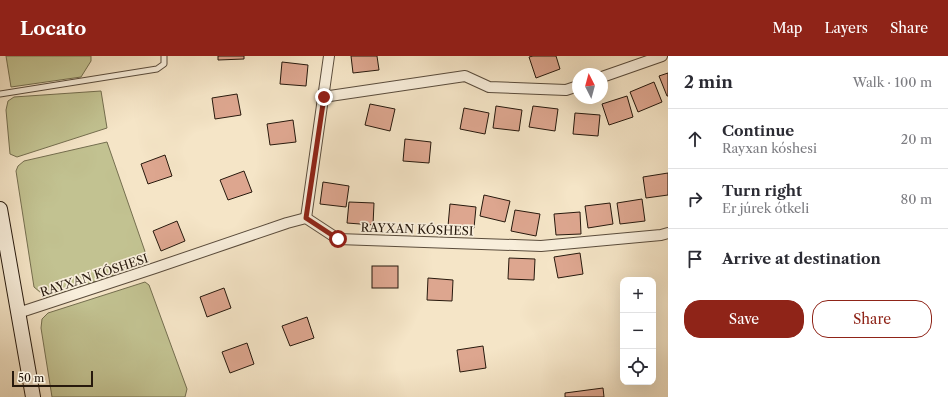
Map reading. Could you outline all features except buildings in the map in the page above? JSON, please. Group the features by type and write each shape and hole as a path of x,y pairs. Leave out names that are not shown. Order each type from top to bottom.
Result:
{"main road":[{"path":"0,209 33,397"}],"street":[{"path":"306,218 329,56"},
{"path":"608,75 662,56"},
{"path":"324,97 466,76 489,88 566,90 572,88"},
{"name":"RAYXAN KÓSHESI","path":"18,313 287,223 306,218 338,239 541,246 661,235 668,233"}],"lane":[{"path":"0,94 157,69 164,64 164,56"}],"green space":[{"path":"6,56 91,56 91,61 81,77 11,87"},
{"path":"101,91 107,128 17,157 10,154 6,110 8,101 14,97"},
{"path":"107,142 149,263 47,298 34,287 16,171 18,166 24,161"},
{"path":"145,282 149,285 187,389 185,397 52,397 41,328 42,319 48,313"}],"route":[{"path":"324,97 306,218 338,239"}]}
